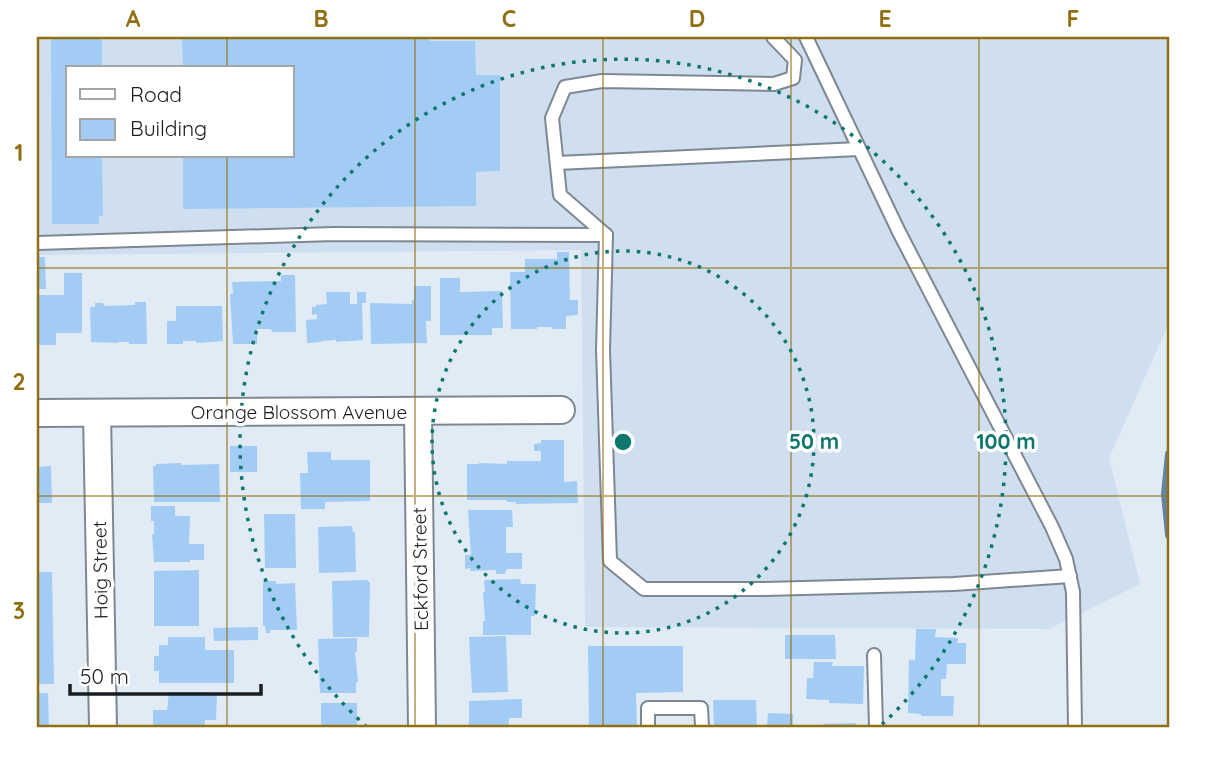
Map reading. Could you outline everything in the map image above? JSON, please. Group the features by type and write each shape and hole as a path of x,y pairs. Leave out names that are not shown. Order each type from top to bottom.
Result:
{"street":[{"name":"Orange Blossom Avenue","path":"37,414 561,410"},
{"name":"Eckford Street","path":"418,412 422,727"},
{"name":"Hoig Street","path":"97,414 103,727"}],"lane":[{"path":"606,235 560,195 552,118 565,87 602,81 774,84 793,78 795,60 773,37"},
{"path":"806,37 899,232 1066,559 1073,592 1075,727"},
{"path":"557,163 859,149"},
{"path":"37,243 334,234 606,235"},
{"path":"606,235 603,350 610,561 645,589 765,589 1070,576"},
{"path":"874,655 876,727"},
{"path":"648,727 648,708 701,708 702,727"}],"shaded area":[{"path":"37,37 1169,37 1169,323 1109,458 1140,584 1049,629 585,627 581,250 37,255"}],"building":[{"path":"51,37 102,37 102,66 66,66 66,158 102,158 103,216 99,216 99,224 52,224"},
{"path":"182,37 430,37 430,41 475,41 476,75 500,75 500,171 476,172 476,206 183,209 183,158 294,158 294,66 183,66"},
{"path":"557,252 569,252 570,300 578,300 578,315 566,316 566,329 511,329 510,272 525,272 525,259 557,259"},
{"path":"37,257 45,257 46,289 37,289"},
{"path":"64,273 82,273 82,331 56,333 56,345 37,345 37,295 64,295"},
{"path":"281,275 295,275 296,332 257,329 257,344 233,344 230,294 233,294 232,282 281,281"},
{"path":"440,278 460,278 460,292 502,291 503,328 492,328 492,335 440,335"},
{"path":"414,286 431,286 431,321 426,321 427,343 371,344 370,303 412,304"},
{"path":"326,292 350,292 350,304 357,304 357,292 366,292 366,303 362,303 363,340 307,343 306,320 317,319 317,314 312,315 312,307 327,304"},
{"path":"135,302 146,302 147,344 91,342 90,307 95,307 95,303 103,303 104,306 135,305"},
{"path":"176,306 222,306 223,341 183,341 183,344 167,344 167,321 176,321"},
{"path":"541,440 564,440 564,482 577,481 578,503 516,504 507,500 467,500 467,464 541,461 541,451 534,451 534,444 541,443"},
{"path":"230,446 257,446 257,472 230,472"},
{"path":"307,452 331,452 331,460 370,460 370,501 325,502 325,509 301,509 300,473 308,473"},
{"path":"181,463 219,464 220,502 154,502 153,466"},
{"path":"51,466 52,503 37,503 37,467"},
{"path":"151,506 175,506 175,516 190,516 189,544 204,544 204,560 154,562 154,521 151,521"},
{"path":"468,510 512,510 513,527 506,527 506,553 522,553 522,569 507,569 505,574 496,574 496,570 465,569 465,555 471,555"},
{"path":"264,514 295,514 296,568 265,568"},
{"path":"352,526 355,532 356,572 319,573 318,527"},
{"path":"199,570 199,626 154,626 154,571"},
{"path":"37,572 52,572 54,684 37,684"},
{"path":"520,579 521,584 536,584 535,616 531,616 531,635 483,635 484,580"},
{"path":"368,580 369,637 333,637 332,581"},
{"path":"263,581 276,581 276,584 295,583 297,630 270,630 270,633 266,633 263,626"},
{"path":"258,627 258,640 214,641 213,628"},
{"path":"916,629 936,629 935,637 958,638 957,643 966,643 966,664 947,664 946,679 941,679 941,696 954,696 953,716 921,716 908,713 909,660 915,660"},
{"path":"785,635 835,635 836,659 785,659"},
{"path":"506,636 508,692 472,693 469,637"},
{"path":"168,637 205,637 205,650 234,650 234,683 159,683 159,671 154,671 154,656 159,656 159,645 168,645"},
{"path":"357,638 356,693 320,693 318,639"},
{"path":"588,646 683,646 683,692 636,693 637,727 589,727"},
{"path":"814,662 833,662 832,666 864,666 863,704 806,699 807,678 813,678"},
{"path":"169,692 217,694 216,720 205,720 205,727 153,727 153,710 167,710"},
{"path":"37,693 48,693 49,727 37,727"},
{"path":"522,699 522,718 509,718 509,727 469,727 469,701"},
{"path":"713,700 756,700 757,727 714,727"},
{"path":"321,703 357,703 357,727 321,727"},
{"path":"768,713 793,714 793,727 767,727"},
{"path":"856,723 856,727 824,727 823,724"}],"waterway":[{"path":"1169,454 1165,494 1169,535"}]}
